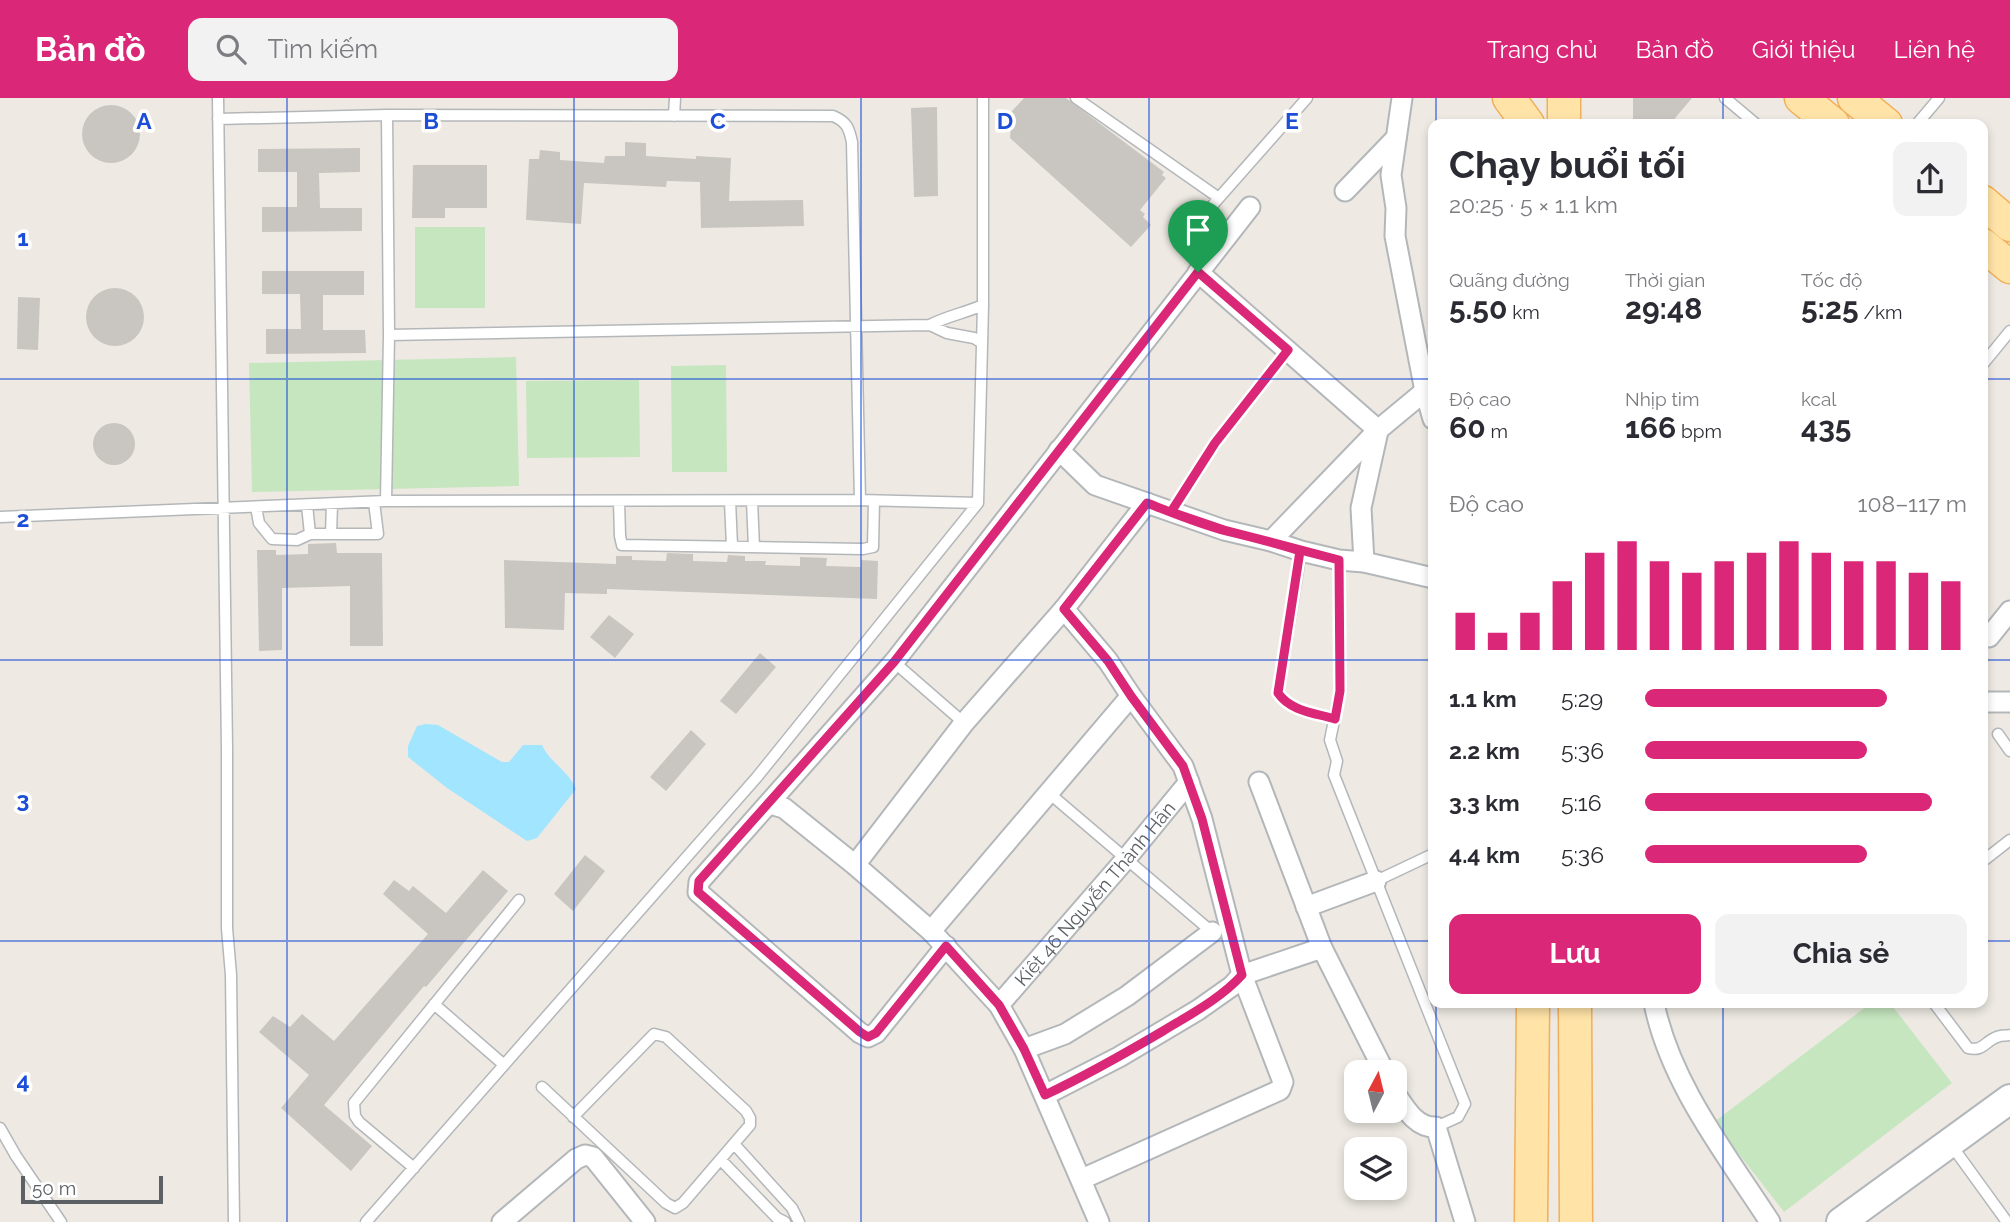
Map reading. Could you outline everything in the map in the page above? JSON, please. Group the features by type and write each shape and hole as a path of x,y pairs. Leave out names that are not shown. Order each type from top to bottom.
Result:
{"main road":[{"path":"1509,98 1524,119"},
{"path":"1526,98 1528,119"},
{"path":"1801,98 1827,119"},
{"path":"1854,98 1880,119"},
{"path":"1988,249 2010,267"},
{"path":"1531,1222 1533,1008"},
{"path":"1575,1008 1576,1222"},
{"path":"1841,1222 2010,1099"}],"street":[{"path":"1402,98 1391,175 1396,208 1395,236 1428,402"},
{"path":"1345,191 1396,138"},
{"path":"946,946 876,1033 868,1037 698,892 699,881 894,662 1250,207"},
{"path":"1198,272 1378,430"},
{"path":"1271,541 1378,430 1425,391"},
{"path":"1364,562 1361,509 1378,430"},
{"path":"1059,450 1095,485 1171,512 1300,551 1428,577"},
{"path":"855,864 964,723 1064,609 1147,503"},
{"path":"1064,609 1108,661 1183,766 1202,819 1242,975 1283,1082 1280,1090 1082,1179"},
{"path":"1989,637 2010,611"},
{"path":"932,931 1131,696"},
{"path":"1988,702 2010,702"},
{"name":"Kiệt 46 Nguyễn Thành Hân","path":"999,1005 1189,782"},
{"path":"1259,782 1322,947 1378,1060"},
{"path":"770,804 784,808 855,864 932,931 999,1005 1024,1049 1099,1222"},
{"path":"1306,906 1376,881"},
{"path":"1024,1049 1065,1034 1127,996 1212,933"},
{"path":"1045,1095 1119,1057 1198,1010 1232,986 1242,975 1322,947"},
{"path":"1656,1008 1671,1059 1706,1122 1769,1222"},
{"path":"1407,1109 1425,1128 1436,1127 1465,1222"},
{"path":"502,1222 576,1159 585,1155 593,1157 640,1216"}],"lane":[{"path":"218,98 227,928 231,975 234,1222"},
{"path":"674,116 675,98"},
{"path":"366,1222 757,777 978,503 983,304 983,98"},
{"path":"1076,98 1219,198"},
{"path":"1195,225 1307,98"},
{"path":"1725,98 1750,119"},
{"path":"1921,119 1939,98"},
{"path":"218,119 387,115 832,116 841,120 849,127 852,142 860,500"},
{"path":"386,501 389,335 387,115"},
{"path":"930,325 949,315 969,311 983,304"},
{"path":"389,335 930,325 947,333 974,338 982,343"},
{"path":"1988,357 2010,331"},
{"path":"1171,512 1215,443 1288,350"},
{"path":"0,517 386,501 860,500 978,503"},
{"path":"620,501 622,545 863,548 873,547 874,501"},
{"path":"730,501 732,546"},
{"path":"752,501 754,547"},
{"path":"256,507 259,523 272,539 297,540 310,534 378,534 374,502"},
{"path":"331,534 332,504"},
{"path":"307,505 310,534"},
{"path":"1300,551 1278,693 1284,702 1335,719"},
{"path":"1339,560 1340,691 1329,740 1336,761 1334,775 1465,1104 1458,1117 1436,1127"},
{"path":"894,662 964,723"},
{"path":"1998,734 2010,751"},
{"path":"1049,793 1212,933"},
{"path":"1988,856 2010,840"},
{"path":"1376,881 1428,856"},
{"path":"414,1168 359,1122 355,1116 354,1103 519,900"},
{"path":"434,1004 503,1064"},
{"path":"1938,1008 1968,1048 1981,1048 1996,1037 2010,1035"},
{"path":"542,1087 573,1117 666,1203 676,1208 735,1145 750,1125 746,1111 661,1034 654,1034 646,1041 573,1117"},
{"path":"0,1128 61,1222"},
{"path":"1950,1143 2007,1222"},
{"path":"735,1145 792,1208 799,1222"},
{"path":"721,1160 777,1218 785,1222"}],"green space":[{"path":"415,227 485,227 485,308 415,308"},
{"path":"516,357 519,486 252,492 249,363"},
{"path":"726,365 727,472 672,472 671,366"},
{"path":"639,380 640,457 527,458 526,381"},
{"path":"1864,1008 1894,1008 1952,1083 1784,1212 1714,1122"}],"water":[{"path":"438,725 502,762 509,762 523,745 542,745 576,789 537,838 527,841 447,788 408,757 408,746 417,726"}],"building":[{"path":"1024,98 1066,98 1164,172 1162,175 1166,178 1140,210 1151,225 1131,247 1010,138 1012,111"},
{"path":"1633,98 1692,98 1674,119 1633,119"},
{"path":"105,105 117,105 132,113 140,128 140,140 132,155 117,163 105,163 90,155 82,140 82,128 90,113"},
{"path":"937,107 938,196 914,197 911,108"},
{"path":"625,142 646,143 646,156 731,158 729,201 803,200 804,226 701,228 700,182 667,181 666,187 584,183 581,224 526,220 529,159 539,159 540,150 560,152 560,160 604,163 605,156 625,156"},
{"path":"360,148 360,172 319,173 320,208 362,208 362,231 262,232 262,207 297,207 297,172 258,172 258,149"},
{"path":"413,165 487,165 487,208 445,208 445,218 412,218"},
{"path":"262,271 364,271 364,295 323,295 323,330 365,330 366,353 266,354 266,329 301,329 300,294 262,294"},
{"path":"109,288 121,288 136,296 144,311 144,323 136,338 121,346 109,346 94,338 86,323 86,311 94,296"},
{"path":"18,297 40,298 38,350 17,349"},
{"path":"114,423 129,429 135,444 129,459 114,465 99,459 93,444 99,429"},
{"path":"336,543 337,553 382,553 383,646 350,646 350,586 282,588 282,650 259,651 257,550 276,550 276,555 308,554 308,544"},
{"path":"667,553 693,554 693,561 727,562 728,555 745,556 745,561 766,561 765,565 800,566 800,557 827,558 826,566 861,567 861,560 878,561 877,599 607,589 607,594 565,593 564,630 505,628 504,560 616,564 616,556 632,556 632,560 666,561"},
{"path":"609,615 634,634 615,658 590,637"},
{"path":"760,653 776,667 736,714 720,701"},
{"path":"691,730 706,744 666,791 650,777"},
{"path":"585,855 605,871 573,911 554,894"},
{"path":"483,870 508,891 324,1105 372,1146 351,1171 281,1108 309,1075 259,1032 273,1016 290,1027 302,1014 334,1041 428,934 383,894 394,880 409,891 413,886 446,913"}],"route":[{"path":"1198,272 894,662 699,881 698,892 868,1037 876,1033 946,946 999,1005 1024,1049 1045,1095 1083,1077 1198,1010 1217,998 1242,975 1202,819 1183,766 1108,661 1064,609 1147,503 1171,512 1224,530 1300,551 1278,693 1284,702 1335,719 1340,691 1339,560 1224,530 1171,512 1215,443 1288,350 1198,272"}]}
